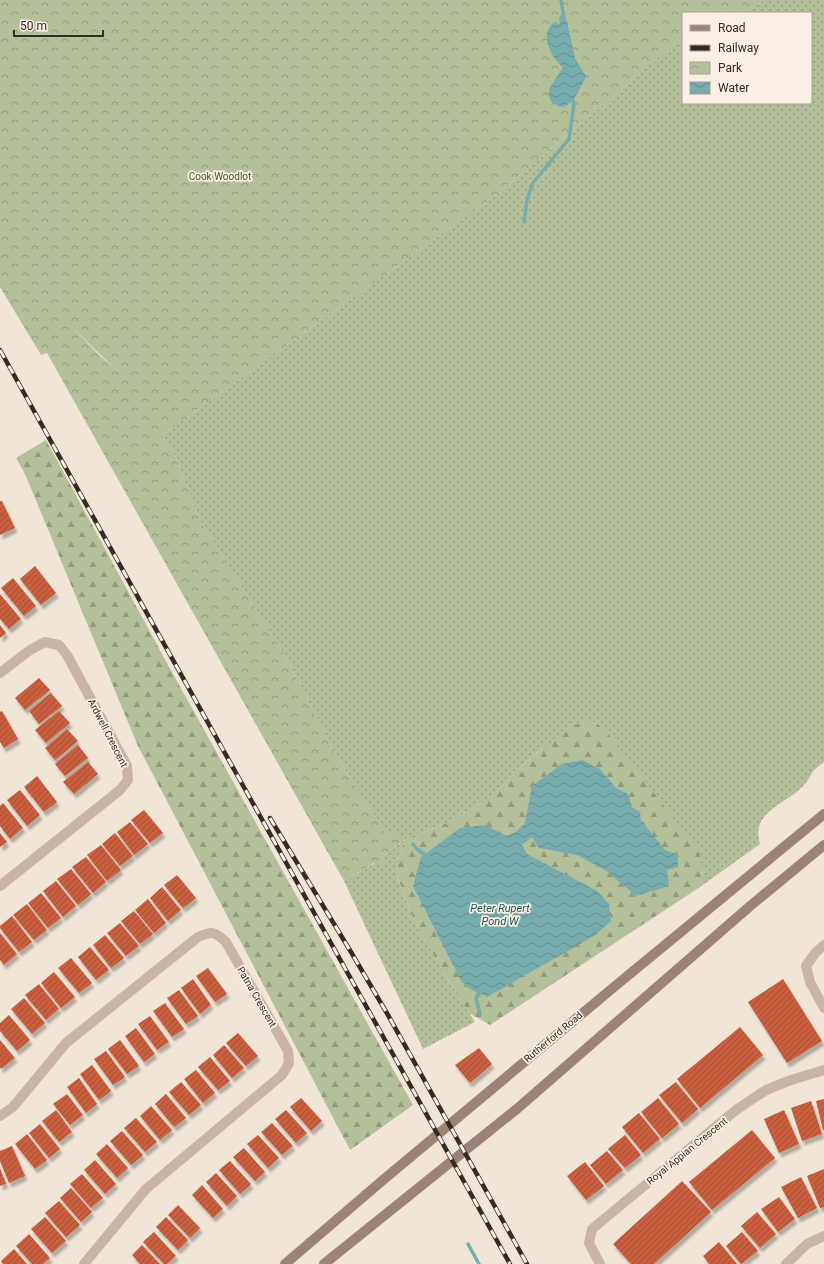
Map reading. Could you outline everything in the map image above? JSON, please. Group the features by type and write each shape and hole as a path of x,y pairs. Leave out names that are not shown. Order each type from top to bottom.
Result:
{"main road":[{"name":"Rutherford Road","path":"286,1264 395,1170 824,814"},
{"path":"324,1264 518,1108 749,907 824,845"}],"street":[{"name":"Ardwell Crescent","path":"0,673 30,650 45,642 59,645 67,655 127,766 128,780 120,790 0,886"},
{"name":"Patna Crescent","path":"0,1116 13,1107 66,1043 198,937 210,932 217,934 226,942 288,1050 289,1063 282,1075 146,1189 84,1264"},
{"path":"824,945 816,952 806,966 810,982 824,1008"},
{"name":"Royal Appian Crescent","path":"600,1264 589,1243 592,1229 736,1110 766,1090 791,1080 824,1070"},
{"path":"786,1264 807,1244 824,1236"}],"green space":[{"name":"Cook Woodlot","path":"0,0 765,0 745,12 682,12 682,39 500,192 162,435 176,458 199,519 286,657 334,752 385,833 397,834 405,839 382,857 385,861 377,866 374,863 344,881 47,353 41,355 0,287","holes":["71,326 118,372 97,353"]},
{"path":"765,0 824,0 824,762 814,770 797,792 765,816 760,824 758,833 760,844 700,887 703,869 543,748 514,772 502,787 486,800 447,823 405,839 398,860 397,877 414,921 448,980 475,1022 423,1049 344,881 375,863 384,861 382,857 404,840 397,834 385,833 334,752 286,657 199,519 176,458 162,435 500,192 682,39 682,104 812,104 812,12 745,12"},
{"path":"46,440 168,665 413,1105 350,1150 138,746 25,474 16,458"},
{"name":"Peter Rupert Pond W","path":"585,721 596,722 611,737 699,851 703,869 700,887 490,1025 469,1013 414,921 397,876 398,860 405,839 447,823 486,800 502,787 514,772 569,727"}],"water":[{"path":"563,12 565,13 575,58 586,77 573,101 564,107 554,104 549,97 549,89 563,67 554,58 548,45 547,38 547,32 550,26 555,22 560,25 559,18"},
{"name":"Peter Rupert Pond W","path":"582,760 600,769 616,788 628,794 632,807 640,812 641,820 665,850 678,855 678,867 667,870 669,886 636,896 607,871 577,855 539,848 532,837 522,845 527,854 597,891 609,904 611,921 594,936 487,997 470,989 461,981 413,886 421,857 460,828 485,825 506,836 516,832 525,823 532,786 562,764"}],"building":[{"path":"0,501 2,501 15,528 0,535"},
{"path":"35,566 56,593 41,605 20,579"},
{"path":"13,578 36,606 24,616 1,588"},
{"path":"0,594 21,619 9,629 0,619"},
{"path":"0,625 6,633 0,638"},
{"path":"39,678 50,690 25,710 15,698"},
{"path":"51,693 62,706 39,724 29,711"},
{"path":"2,711 18,739 4,748 0,742 0,712"},
{"path":"59,711 70,723 46,743 35,730"},
{"path":"67,729 78,741 55,760 45,748"},
{"path":"78,745 88,758 65,776 55,764"},
{"path":"88,762 98,774 74,794 63,782"},
{"path":"37,776 57,802 44,812 24,787"},
{"path":"20,790 40,815 27,826 7,800"},
{"path":"3,803 23,828 10,839 0,826 0,806"},
{"path":"144,810 163,833 150,843 131,820"},
{"path":"130,822 148,844 134,855 117,832"},
{"path":"0,833 7,842 0,847"},
{"path":"115,833 133,856 120,866 102,844"},
{"path":"101,845 121,870 107,881 87,855"},
{"path":"86,857 106,882 93,893 72,867"},
{"path":"71,869 91,894 78,905 57,879"},
{"path":"177,875 196,898 183,908 164,885"},
{"path":"56,881 76,906 63,917 43,891"},
{"path":"162,887 181,910 168,921 150,898"},
{"path":"41,893 61,918 48,928 28,903"},
{"path":"148,899 166,923 154,933 135,910"},
{"path":"27,904 47,930 34,940 13,915"},
{"path":"134,911 153,934 140,944 121,921"},
{"path":"12,916 32,942 19,952 0,928 0,926"},
{"path":"120,923 139,946 126,956 107,933"},
{"path":"0,933 17,954 4,965 0,960"},
{"path":"105,935 124,958 111,968 93,945"},
{"path":"90,947 109,970 96,980 78,957"},
{"path":"71,958 92,983 79,993 58,968"},
{"path":"208,968 227,994 215,1002 196,976"},
{"path":"54,972 75,997 61,1008 41,983"},
{"path":"193,979 211,1005 200,1014 181,988"},
{"path":"783,979 822,1041 787,1063 748,1002"},
{"path":"39,984 59,1009 46,1020 25,995"},
{"path":"179,990 198,1016 186,1024 167,998"},
{"path":"24,998 45,1023 32,1034 11,1009"},
{"path":"165,1003 184,1029 172,1037 153,1011"},
{"path":"9,1015 30,1040 17,1051 0,1031 0,1023"},
{"path":"150,1016 169,1042 157,1050 138,1024"},
{"path":"740,1027 763,1055 700,1108 677,1079"},
{"path":"136,1028 155,1054 144,1062 125,1036"},
{"path":"238,1033 258,1056 246,1066 226,1043"},
{"path":"0,1040 15,1058 1,1069 0,1067"},
{"path":"120,1040 139,1066 127,1074 108,1049"},
{"path":"224,1045 244,1068 232,1078 213,1055"},
{"path":"479,1048 492,1064 470,1083 455,1065"},
{"path":"106,1051 125,1077 113,1085 94,1059"},
{"path":"210,1057 230,1081 218,1090 198,1067"},
{"path":"92,1065 111,1091 99,1100 80,1074"},
{"path":"196,1070 215,1093 203,1103 184,1079"},
{"path":"79,1078 97,1104 86,1113 67,1087"},
{"path":"181,1082 201,1105 189,1115 169,1092"},
{"path":"676,1082 698,1109 682,1123 659,1095"},
{"path":"67,1094 83,1115 70,1125 53,1104"},
{"path":"166,1094 186,1118 174,1127 155,1104"},
{"path":"301,1098 322,1121 311,1131 290,1107"},
{"path":"658,1098 679,1124 662,1138 641,1112"},
{"path":"824,1099 824,1130 823,1130 816,1101"},
{"path":"811,1101 822,1134 802,1141 791,1108"},
{"path":"151,1106 172,1130 160,1140 140,1116"},
{"path":"56,1110 72,1132 59,1142 42,1121"},
{"path":"286,1110 307,1133 296,1143 275,1119"},
{"path":"784,1110 799,1144 779,1153 764,1119"},
{"path":"639,1113 660,1139 643,1153 622,1127"},
{"path":"136,1118 157,1142 145,1152 124,1128"},
{"path":"272,1123 293,1146 282,1155 261,1132"},
{"path":"40,1124 60,1149 49,1158 29,1133"},
{"path":"752,1130 775,1158 712,1210 689,1182"},
{"path":"122,1131 143,1155 131,1165 110,1141"},
{"path":"27,1134 47,1160 35,1169 15,1144"},
{"path":"258,1135 279,1158 268,1168 247,1144"},
{"path":"625,1135 641,1155 625,1168 608,1149"},
{"path":"107,1144 128,1168 117,1178 96,1154"},
{"path":"12,1146 25,1176 9,1183 0,1161 0,1151"},
{"path":"244,1148 265,1172 255,1181 233,1157"},
{"path":"607,1151 623,1170 606,1184 590,1165"},
{"path":"95,1160 116,1184 105,1194 84,1170"},
{"path":"230,1161 251,1184 240,1194 219,1170"},
{"path":"585,1162 604,1186 586,1200 567,1176"},
{"path":"0,1168 6,1184 0,1186"},
{"path":"824,1169 824,1207 820,1208 807,1176"},
{"path":"216,1173 237,1196 227,1206 206,1182"},
{"path":"82,1174 103,1198 91,1208 70,1184"},
{"path":"801,1177 817,1208 798,1218 781,1187"},
{"path":"682,1181 711,1212 654,1264 631,1264 613,1244"},
{"path":"202,1185 223,1209 213,1218 192,1195"},
{"path":"71,1188 92,1212 81,1222 60,1198"},
{"path":"779,1197 795,1219 778,1232 761,1209"},
{"path":"59,1201 80,1225 66,1237 45,1213"},
{"path":"178,1205 200,1228 190,1238 168,1215"},
{"path":"757,1212 776,1234 760,1248 741,1226"},
{"path":"45,1217 66,1241 52,1253 31,1229"},
{"path":"166,1217 188,1240 178,1250 156,1227"},
{"path":"154,1232 176,1256 167,1264 164,1264 143,1242"},
{"path":"742,1232 758,1251 741,1264 726,1246"},
{"path":"29,1234 50,1258 43,1264 32,1264 16,1246"},
{"path":"719,1242 737,1264 709,1264 703,1256"},
{"path":"142,1245 160,1264 140,1264 132,1255"},
{"path":"14,1249 27,1264 3,1264 1,1261"}],"waterway":[{"path":"561,0 563,12"},
{"path":"524,222 527,200 533,183 569,139 574,104 573,101"},
{"path":"413,844 428,857"},
{"path":"480,1014 476,998 481,989"},
{"path":"468,1244 479,1264"}],"railway":[{"path":"0,350 510,1264"},
{"path":"270,818 388,1015 527,1264"}]}
